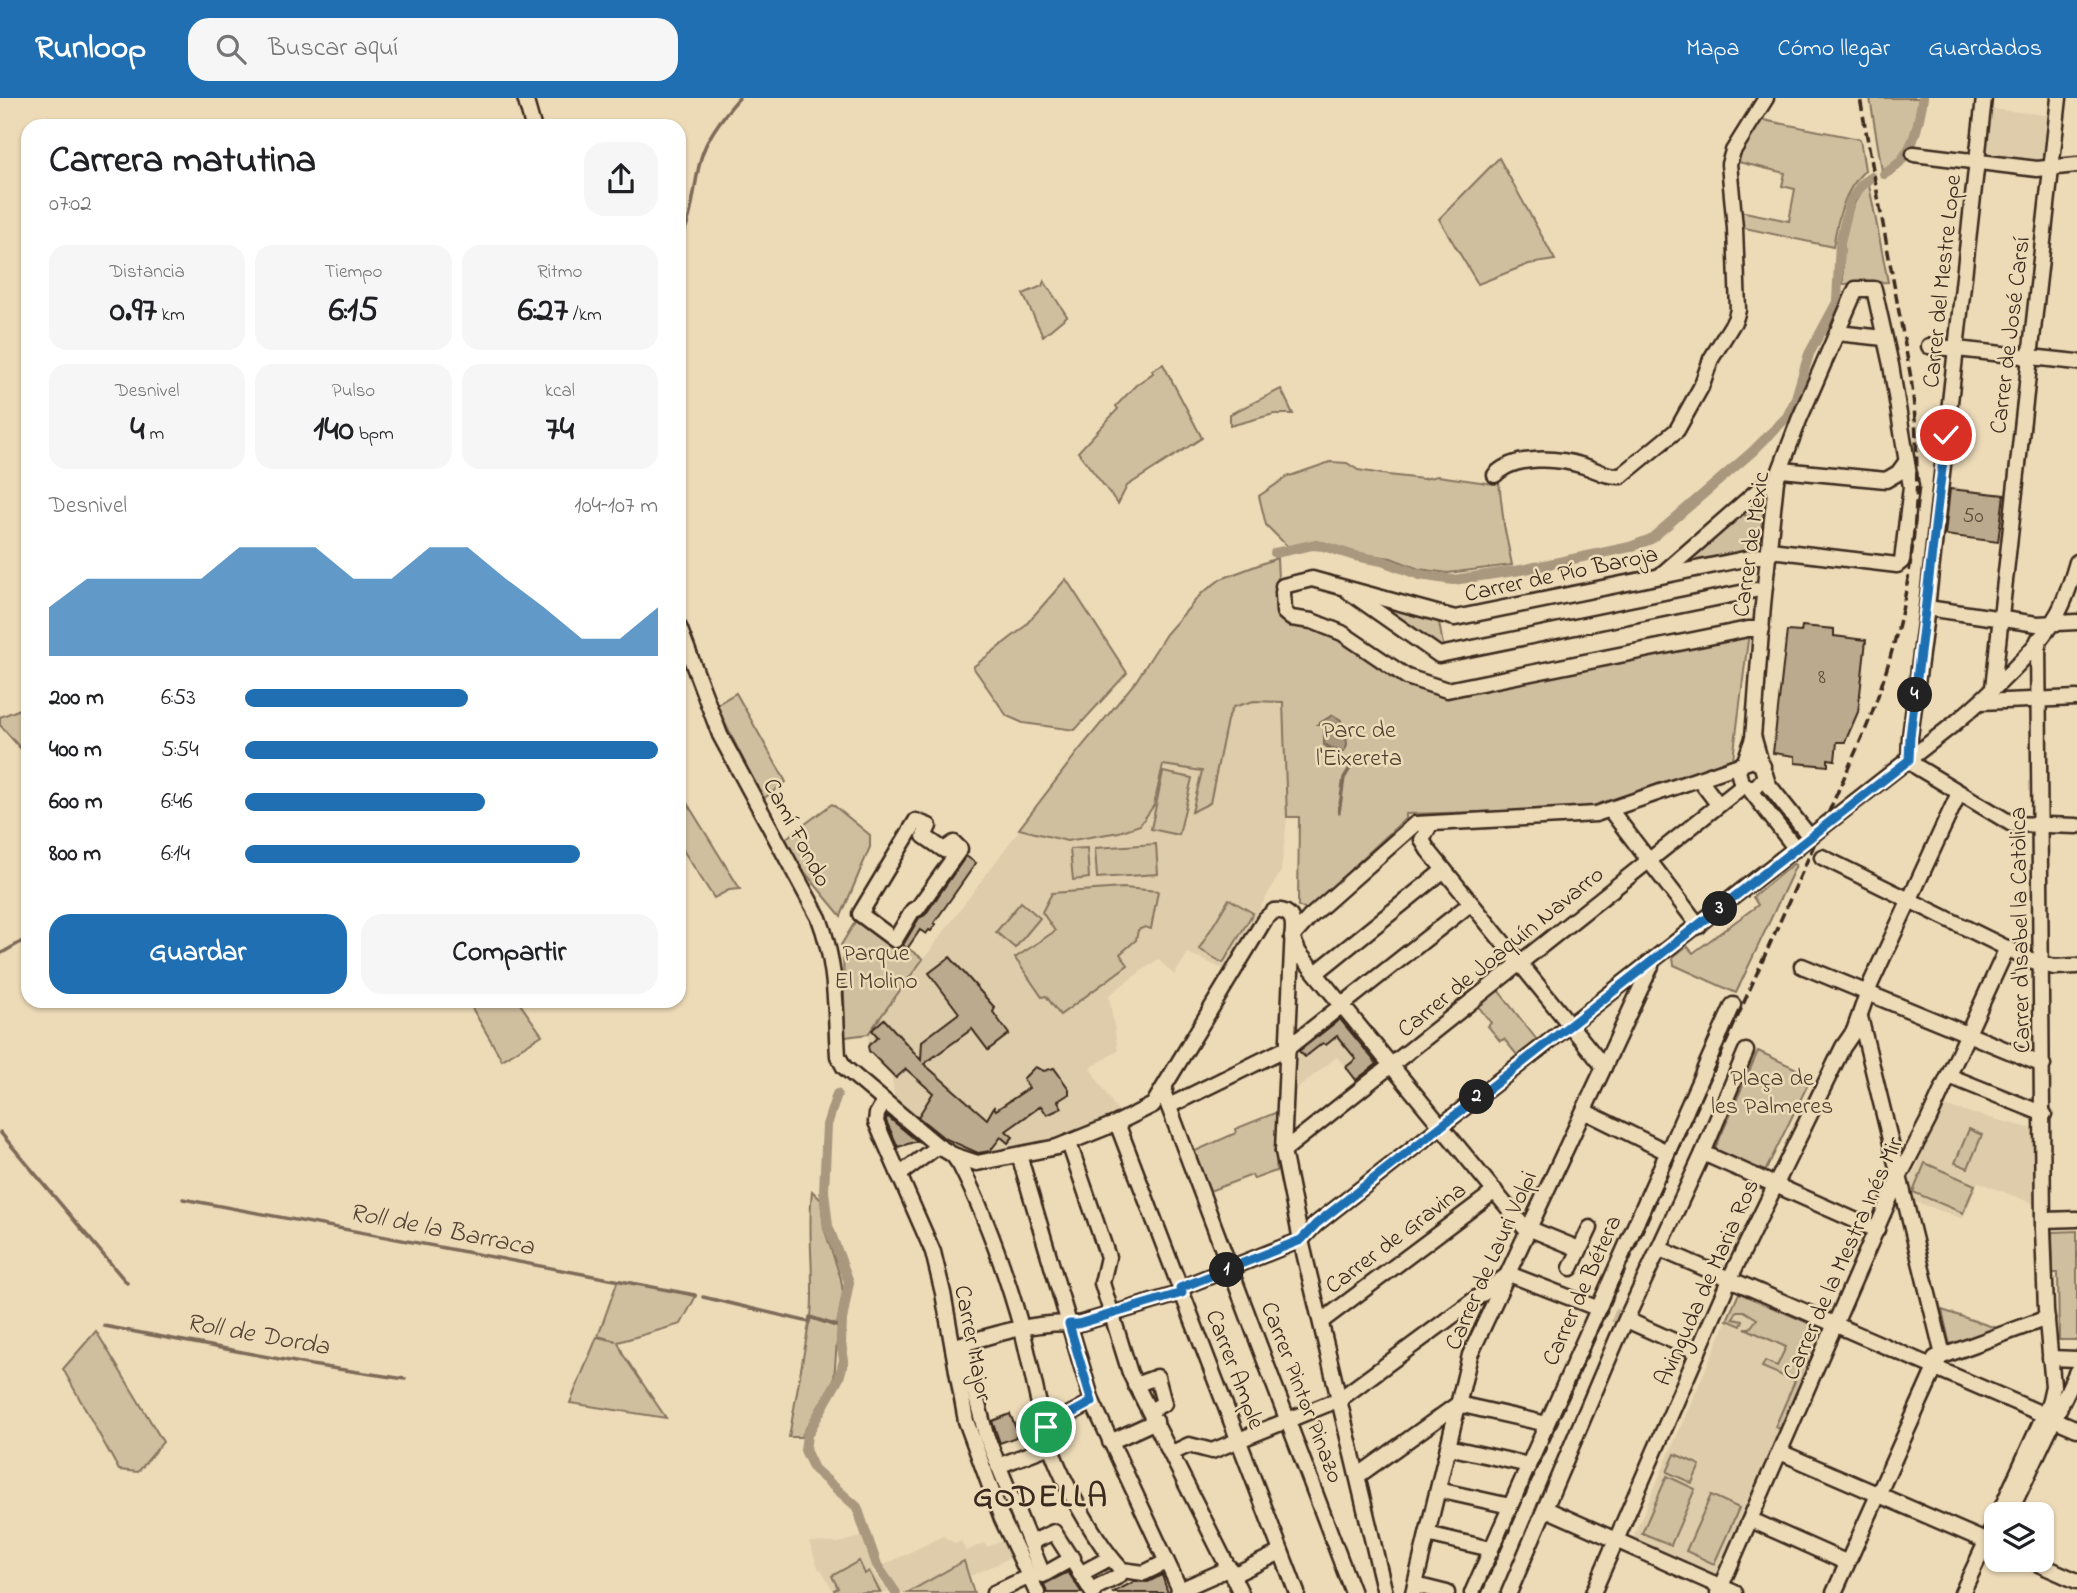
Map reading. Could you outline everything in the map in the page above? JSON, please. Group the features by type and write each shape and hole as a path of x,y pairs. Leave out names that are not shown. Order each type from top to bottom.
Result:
{"street":[{"path":"525,98 531,119"},
{"path":"1495,475 1511,464 1544,460 1580,465 1605,474 1621,476 1677,430 1738,310 1729,164 1732,151 1766,98"},
{"name":"Carrer del Mestre Lope","path":"1909,760 1984,98"},
{"name":"Carrer de José Carsí","path":"1993,688 2059,98"},
{"path":"1914,154 2037,169 2077,165"},
{"name":"Carrer de Mèxic","path":"1744,762 1753,738 1776,481 1855,290 1872,288 1877,293 1884,338"},
{"path":"1782,470 1886,480 1898,473 1906,462 1891,365 1884,338 1837,333"},
{"path":"1929,346 2077,362"},
{"name":"Carrer de Pío Baroja","path":"1762,629 1748,629 1447,690 1407,677 1342,633 1312,621 1291,618 1284,612 1283,589 1312,579 1455,618 1769,552 1900,564 1911,491 1906,462"},
{"path":"1660,575 1765,485"},
{"path":"1073,1558 1043,1575 986,1435 958,1346 1012,1329 1063,1322 1078,1324 1111,1314 1181,1291 1301,1240 1316,1224 1570,1024 1654,962 1980,702 2051,624 2065,600 2077,562"},
{"path":"1347,590 1439,655 1755,590"},
{"path":"1927,608 2051,624 2077,622"},
{"name":"Carrer d'Isabel la Catòlica","path":"2038,640 2044,1220 2047,1318 2053,1386 2049,1418"},
{"name":"Camí Fondo","path":"686,646 720,735 818,918 829,945 834,970 838,1056 844,1067 884,1102"},
{"path":"1980,702 2077,698"},
{"name":"Carrer de Mèxic","path":"1753,738 1768,783 1810,837"},
{"path":"1909,760 2012,824 2077,826"},
{"path":"1292,937 1310,917 1415,824 1584,816 1611,811 1744,762 1757,761 1764,770 1760,785 1746,786"},
{"path":"1744,762 1738,775 1796,849"},
{"path":"1699,779 1718,804"},
{"name":"Carrer de Joaquín Navarro","path":"1283,1151 1718,804 1746,786"},
{"name":"Avinguda de Maria Ros","path":"1593,1593 1730,1278 1848,1041 1959,793"},
{"path":"1611,811 1699,926"},
{"path":"916,821 929,826 924,836 944,850 954,843 959,851 917,909 915,908 895,940 860,914 916,821"},
{"path":"1430,825 1422,841 1470,904 1521,962 1604,1067"},
{"path":"1822,857 2042,965 2077,966"},
{"path":"1316,973 1444,870"},
{"path":"1169,1106 1289,1047 1470,904"},
{"path":"884,1102 937,1146 977,1163 1069,1143 1117,1123 1153,1105 1265,919 1274,911 1285,911 1289,914 1293,920 1283,1151 1301,1240 1385,1593"},
{"path":"1292,937 1297,950 1523,1226 1579,1249"},
{"name":"Carrer de la Mestra Inés Mir","path":"1719,1590 1899,1177 1949,1076 2007,948"},
{"name":"Carrer de Lauri Volpi","path":"1414,1589 1470,1355 1654,962"},
{"path":"1802,966 2043,1065"},
{"name":"Carrer de Bétera","path":"1472,1593 1733,1005"},
{"path":"1860,1015 1943,1355"},
{"path":"1848,1041 1857,1038 1866,1045"},
{"path":"1509,1593 1617,1339 1703,1153 1746,1051"},
{"path":"1949,1076 2043,1114"},
{"name":"Carrer Pintor Pinazo","path":"1164,1089 1353,1593"},
{"name":"Carrer Major","path":"884,1102 878,1111 876,1122 933,1252 958,1346 966,1421 1002,1519 1037,1593"},
{"path":"1584,1111 1667,1152"},
{"name":"Carrer Ample","path":"1117,1123 1297,1593"},
{"path":"1069,1143 1108,1257 1102,1283 1135,1385 1241,1593"},
{"path":"899,1175 937,1146"},
{"path":"1893,1149 1901,1155 1913,1152"},
{"path":"1703,1153 1877,1230"},
{"path":"953,1155 966,1176 995,1239 1022,1329 1050,1446 1077,1503 1110,1558 1122,1570 1144,1573 1167,1562"},
{"path":"1018,1155 1092,1402 1180,1591 1281,1552"},
{"name":"Carrer de Gravina","path":"1322,1321 1495,1191"},
{"path":"2044,1220 2077,1219"},
{"path":"1570,1268 1590,1228"},
{"path":"1660,1249 2077,1429"},
{"path":"1172,1453 1189,1445 1212,1451 1340,1399 1509,1274 1594,1307"},
{"path":"1834,1593 1878,1494 1928,1366 1943,1355 2047,1318"},
{"path":"1629,1321 1698,1352"},
{"path":"2050,1351 2077,1359"},
{"path":"2005,1502 2077,1371"},
{"path":"1110,1442 1153,1416 1164,1404 1157,1377 1135,1385"},
{"path":"1046,1427 1092,1402"},
{"path":"1359,1475 1458,1404 1547,1424"},
{"path":"2015,1502 2049,1418"},
{"path":"998,1466 1050,1446"},
{"path":"1448,1447 1529,1465"},
{"path":"1780,1452 1984,1540"},
{"path":"1438,1490 1510,1506"},
{"path":"1546,1509 1616,1539 1719,1590 1735,1593"},
{"path":"1758,1523 1841,1560"},
{"path":"1030,1543 1054,1532 1073,1558 1092,1592 1119,1576 1122,1570"},
{"path":"1427,1534 1491,1549"},
{"path":"1080,1574 1110,1558"},
{"path":"1962,1593 1984,1559"},
{"path":"1972,1593 1984,1566"},
{"path":"2054,1571 2077,1581"},
{"path":"994,1593 1028,1577"},
{"path":"1414,1589 1447,1593"}],"shaded area":[{"path":"1991,109 2047,115 2042,161 1985,154"},
{"path":"1277,558 1288,810 1281,871 1225,970 1188,953 1174,975 1158,959 1109,995 1118,1051 1090,1068 1118,1112 1060,1140 974,1156 954,1148 895,1102 891,1073 869,1051 868,1034 1048,791 1136,681 1166,634 1184,613 1201,594 1221,579"},
{"path":"1333,715 1341,720 1346,737 1347,745 1343,752 1324,745 1324,724 1318,724"},
{"path":"1341,1014 1371,1050 1368,1053 1381,1068 1360,1085 1337,1057 1293,1092 1294,1051"},
{"path":"1944,1106 2037,1130 2037,1205 1978,1182 1963,1219 1914,1201 1909,1183"},
{"path":"1739,1292 1824,1330 1716,1574 1633,1537"},
{"path":"864,1536 873,1571 888,1593 834,1593 821,1569 819,1570 809,1542 839,1543"},
{"path":"943,1536 956,1544 961,1541 966,1551 984,1543 987,1547 1007,1539 1014,1556 971,1576 965,1561 906,1593 900,1593 884,1565"}],"green space":[{"path":"1870,98 1919,98 1913,130 1905,150 1892,166 1882,171"},
{"path":"1758,119 1860,139 1865,170 1847,196 1833,247 1740,227 1735,210 1789,221 1795,189 1782,186 1785,173 1734,161"},
{"path":"1499,158 1555,260 1529,264 1478,284 1439,219"},
{"path":"1867,185 1888,282 1843,284 1848,219 1852,207"},
{"path":"1044,281 1067,316 1043,336 1023,294 1042,286"},
{"path":"1163,364 1202,438 1127,486 1118,504 1078,452 1136,385"},
{"path":"1281,389 1293,414 1274,414 1230,426 1230,414"},
{"path":"1330,462 1347,463 1358,470 1388,475 1423,479 1438,476 1494,484 1499,482 1512,565 1448,573 1419,569 1391,558 1357,553 1316,541 1288,547 1266,525 1259,496 1287,477"},
{"path":"1765,501 1758,551 1689,566 1686,559 1741,511 1747,517"},
{"name":"Parc de l'Eixereta","path":"1277,558 1280,619 1312,624 1340,636 1382,666 1390,677 1444,694 1749,632 1733,759 1585,809 1406,814 1406,818 1307,910 1298,906 1299,817 1287,817 1283,702 1254,701 1233,707 1227,720 1210,803 1192,812 1202,771 1163,765 1154,805 1140,825 1119,832 1067,841 1019,829 1136,681 1166,634 1201,594 1221,579"},
{"path":"1066,579 1127,673 1075,730 1023,723 1007,716 973,667 1022,629"},
{"path":"1378,600 1438,617 1444,650 1374,605"},
{"path":"736,693 786,782 763,799 716,705"},
{"path":"21,709 21,749 0,725 0,717"},
{"path":"1163,772 1192,778 1179,835 1151,829"},
{"path":"686,801 740,889 729,890 714,898 686,855"},
{"path":"832,804 870,835 870,847 841,916 802,869 785,839"},
{"path":"1156,844 1158,874 1097,878 1095,848"},
{"path":"1087,848 1089,878 1073,880 1070,849"},
{"path":"1793,864 1796,865 1736,993 1674,965 1673,957 1687,946 1693,953 1758,905 1753,897"},
{"path":"1123,888 1158,891 1151,929 1145,927 1138,930 1136,940 1120,954 1128,965 1060,1015 1046,996 1042,997 1015,958 1055,931 1042,912 1052,893"},
{"path":"1229,899 1253,913 1223,963 1199,949"},
{"path":"1021,902 1040,918 1015,948 996,932"},
{"name":"Parque El Molino","path":"860,914 923,959 868,1034 845,1037 841,945"},
{"path":"1498,990 1537,1040 1518,1056 1504,1039 1500,1041 1488,1026 1491,1023 1478,1006"},
{"path":"472,1008 523,1008 542,1035 502,1060"},
{"name":"Plaça de les Palmeres","path":"1758,1051 1812,1076 1765,1172 1715,1149"},
{"path":"1280,1111 1276,1171 1254,1179 1252,1175 1207,1192 1193,1152 1236,1133 1235,1129"},
{"path":"1969,1129 1982,1135 1968,1168 1955,1163"},
{"path":"1925,1163 1975,1185 1963,1213 1913,1192"},
{"path":"812,1191 821,1200 824,1228 841,1279 843,1293 837,1325 811,1317"},
{"path":"2077,1231 2077,1340 2059,1340 2058,1273 2053,1273 2052,1232"},
{"path":"618,1280 696,1296 681,1324 618,1342 624,1356 666,1418 570,1403 597,1337 616,1341 598,1336"},
{"path":"1739,1293 1824,1330 1780,1429 1775,1427 1795,1381 1762,1367 1765,1361 1777,1366 1786,1347 1745,1328 1750,1328 1757,1319 1744,1311 1737,1311 1733,1319 1743,1321 1741,1326 1727,1320"},
{"path":"1942,1310 1993,1327 1993,1329 1950,1345"},
{"path":"810,1318 838,1327 834,1380 801,1437 789,1437"},
{"path":"96,1331 163,1442 138,1472 119,1470 63,1369"},
{"path":"1675,1454 1700,1465 1692,1483 1667,1472"},
{"path":"1667,1476 1695,1489 1671,1545 1642,1533"},
{"path":"1711,1495 1739,1508 1714,1564 1686,1551"},
{"path":"859,1561 865,1574 869,1571 880,1592 836,1593 834,1590 838,1588 832,1576"},
{"path":"964,1561 974,1593 907,1593"}],"building":[{"path":"1950,489 2004,495 1998,542 1945,535"},
{"path":"1802,626 1834,629 1834,636 1866,640 1858,712 1845,742 1837,742 1835,760 1828,759 1828,766 1795,763 1795,756 1773,753 1787,631 1801,632"},
{"path":"966,856 976,863 931,931 926,934 920,930 907,949 903,945 919,918 925,915"},
{"path":"950,957 995,1008 993,1012 1009,1034 988,1050 972,1029 924,1064 987,1119 994,1107 996,1110 1029,1088 1023,1079 1035,1067 1044,1071 1054,1068 1069,1089 1069,1094 1058,1101 1062,1108 1047,1115 1041,1106 1006,1131 1013,1137 1008,1143 1001,1137 990,1151 978,1153 944,1138 918,1117 933,1093 906,1069 896,1078 869,1051 868,1046 878,1037 872,1030 884,1019 921,1060 922,1041 959,1013 929,973"},
{"path":"1340,1019 1377,1064 1356,1080 1346,1067 1356,1059 1337,1036 1305,1057 1299,1051"},
{"path":"887,1116 917,1141 898,1147 886,1121"},
{"path":"1010,1414 1019,1436 1000,1443 992,1421"},
{"path":"1068,1572 1082,1593 1047,1593 1044,1584"},
{"path":"1162,1575 1168,1593 1112,1593 1135,1581 1148,1582"}],"waterway":[{"path":"686,227 698,169 707,142 739,98"},
{"path":"1884,174 1894,168 1908,151 1916,131 1923,98"},
{"path":"1275,553 1312,545 1323,546 1382,561 1420,575 1453,580 1521,570 1630,547 1651,539 1752,452 1787,417 1795,401 1809,354 1837,302 1840,242 1850,201 1861,185 1871,177"},
{"path":"1327,746 1336,758 1345,761"},
{"path":"1339,812 1344,778 1350,768"},
{"path":"0,954 21,942"},
{"path":"837,1094 827,1125 824,1191 828,1226 849,1282 842,1320 841,1343 844,1360 839,1378 807,1435 805,1450 814,1469 857,1507 877,1565 896,1593"},
{"path":"0,1132 127,1283"},
{"name":"Roll de la Barraca","path":"183,1199 695,1295"},
{"name":"Roll de la Barraca","path":"703,1297 809,1322 810,1317 842,1328"},
{"name":"Roll de Dorda","path":"104,1326 311,1365 405,1379"}],"tunnel":[{"path":"1594,1307 1629,1321"}],"railway":[{"path":"1481,1593 1867,726 1895,640 1912,555 1916,512 1915,424 1911,378 1860,98"}],"district":[{"name":"GODELLA","path":"1041,1495"}],"route":[{"path":"1046,1427 1092,1402 1069,1324 1078,1324 1182,1293 1180,1288 1301,1240 1316,1224 1430,1133 1654,962 1909,760 1946,435"}]}
